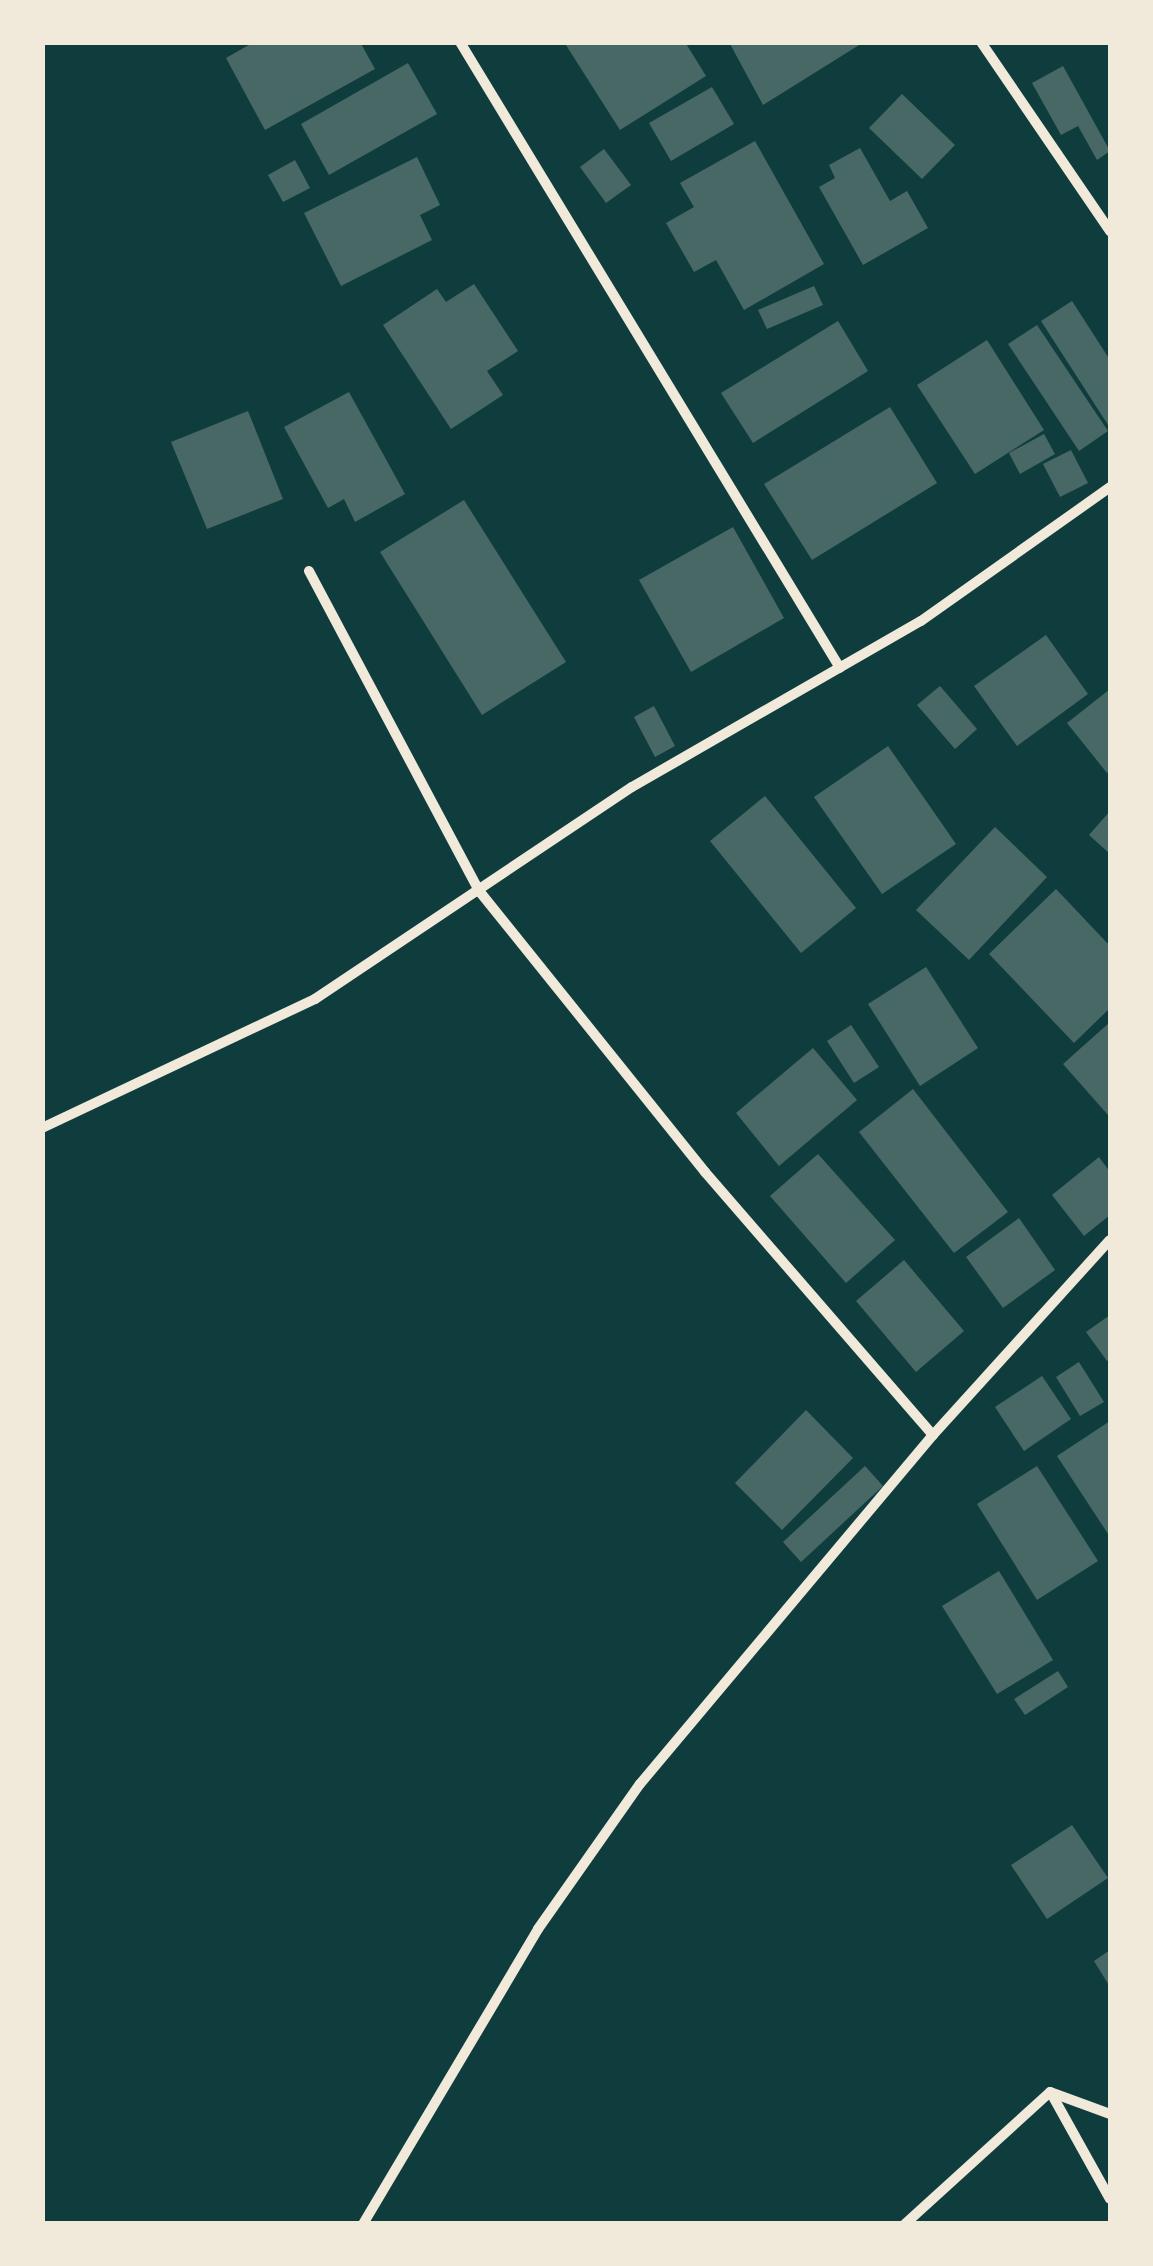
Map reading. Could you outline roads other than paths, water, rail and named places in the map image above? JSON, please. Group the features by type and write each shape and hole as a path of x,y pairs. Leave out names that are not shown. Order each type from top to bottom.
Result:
{"street":[{"path":"460,42 840,668"},
{"path":"985,44 1110,231"},
{"path":"42,1128 315,999 632,788 922,621 1110,487"},
{"path":"309,570 480,892 705,1172 933,1436"},
{"path":"364,2224 538,1929 640,1784 933,1436 1110,1240"},
{"path":"1050,2092 1110,2114"},
{"path":"1050,2092 1110,2198"},
{"path":"905,2224 1050,2092"}]}
